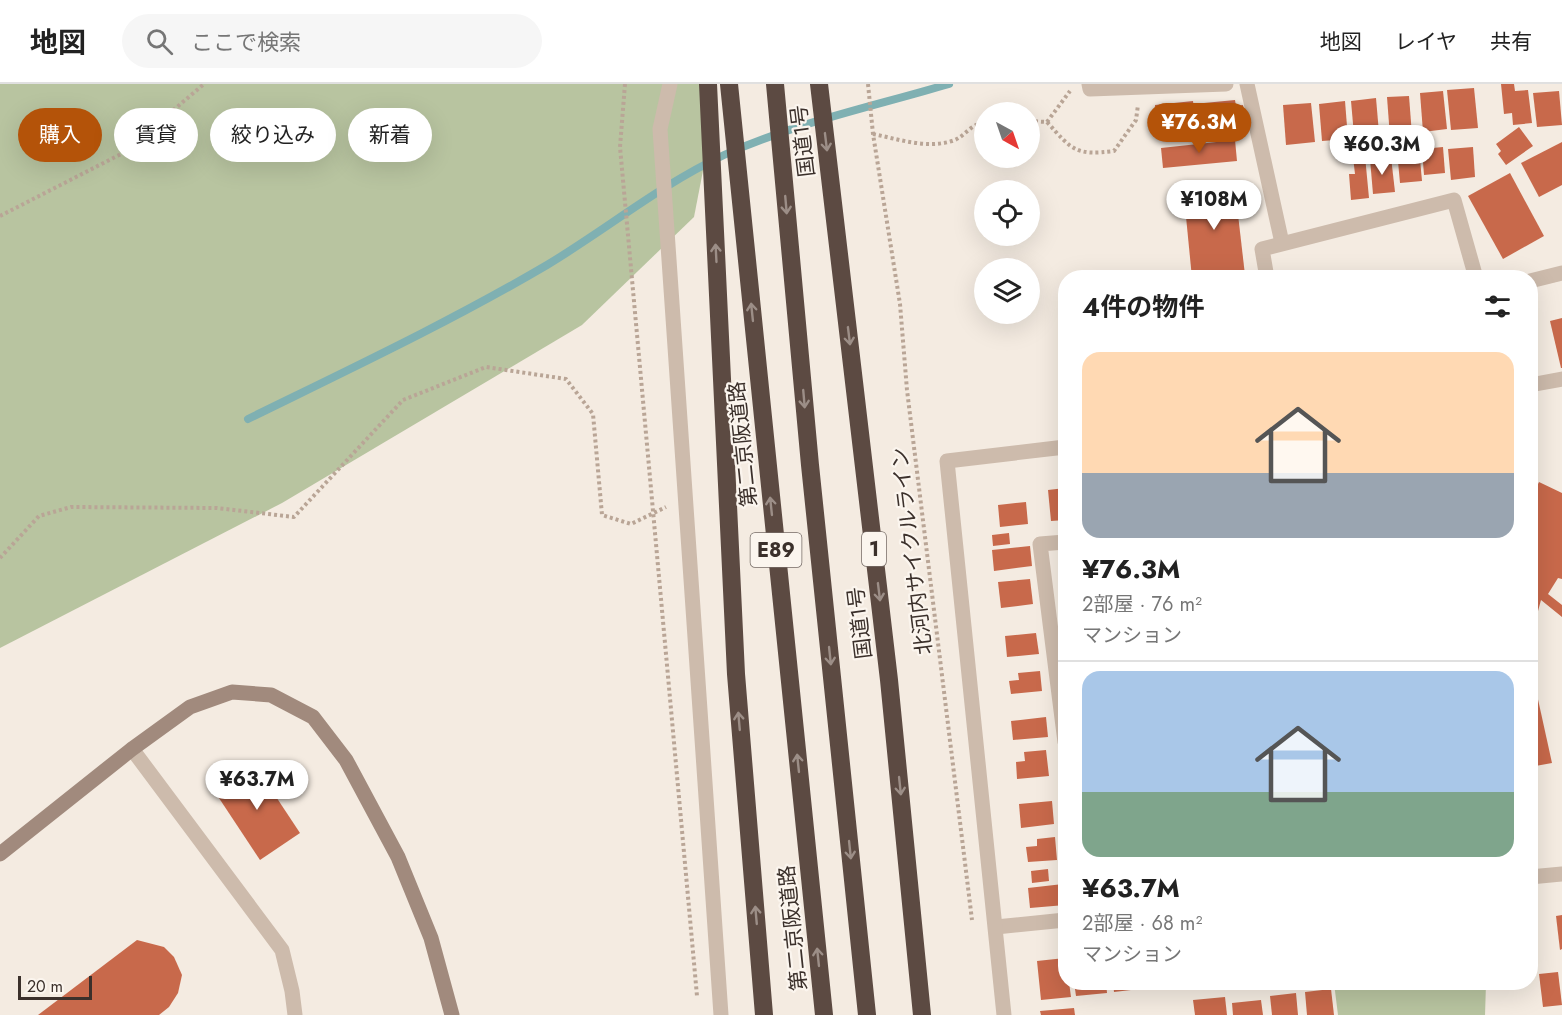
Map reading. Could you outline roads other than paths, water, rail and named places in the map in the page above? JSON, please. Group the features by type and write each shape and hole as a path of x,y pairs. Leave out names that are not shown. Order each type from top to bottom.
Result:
{"highway":[{"path":"708,84 736,674 764,1015"},
{"name":"第二京阪道路","path":"729,84 824,1015"},
{"name":"E89","path":"776,84 810,465 867,1015"},
{"name":"国道1号","path":"819,84 889,680 922,1015"}],"street":[{"path":"670,84 660,129 721,1015"},
{"path":"1090,87 1226,84"},
{"path":"1247,84 1282,243"},
{"path":"1266,270 1262,249 1454,200 1474,270"},
{"path":"1538,279 1562,273"},
{"path":"1538,384 1562,379"},
{"path":"1004,1015 947,461 1058,448"},
{"path":"1058,543 1040,544 1058,651"},
{"path":"0,854 132,749 190,707 232,692 271,695 313,717 346,760 398,857 431,939 452,1015"},
{"path":"132,749 282,950 295,1015"},
{"path":"1538,876 1562,874"},
{"path":"996,927 1058,921"}],"waterway":[{"path":"248,419 399,345 510,286 547,265 678,180 724,155 807,124 949,84"}]}
